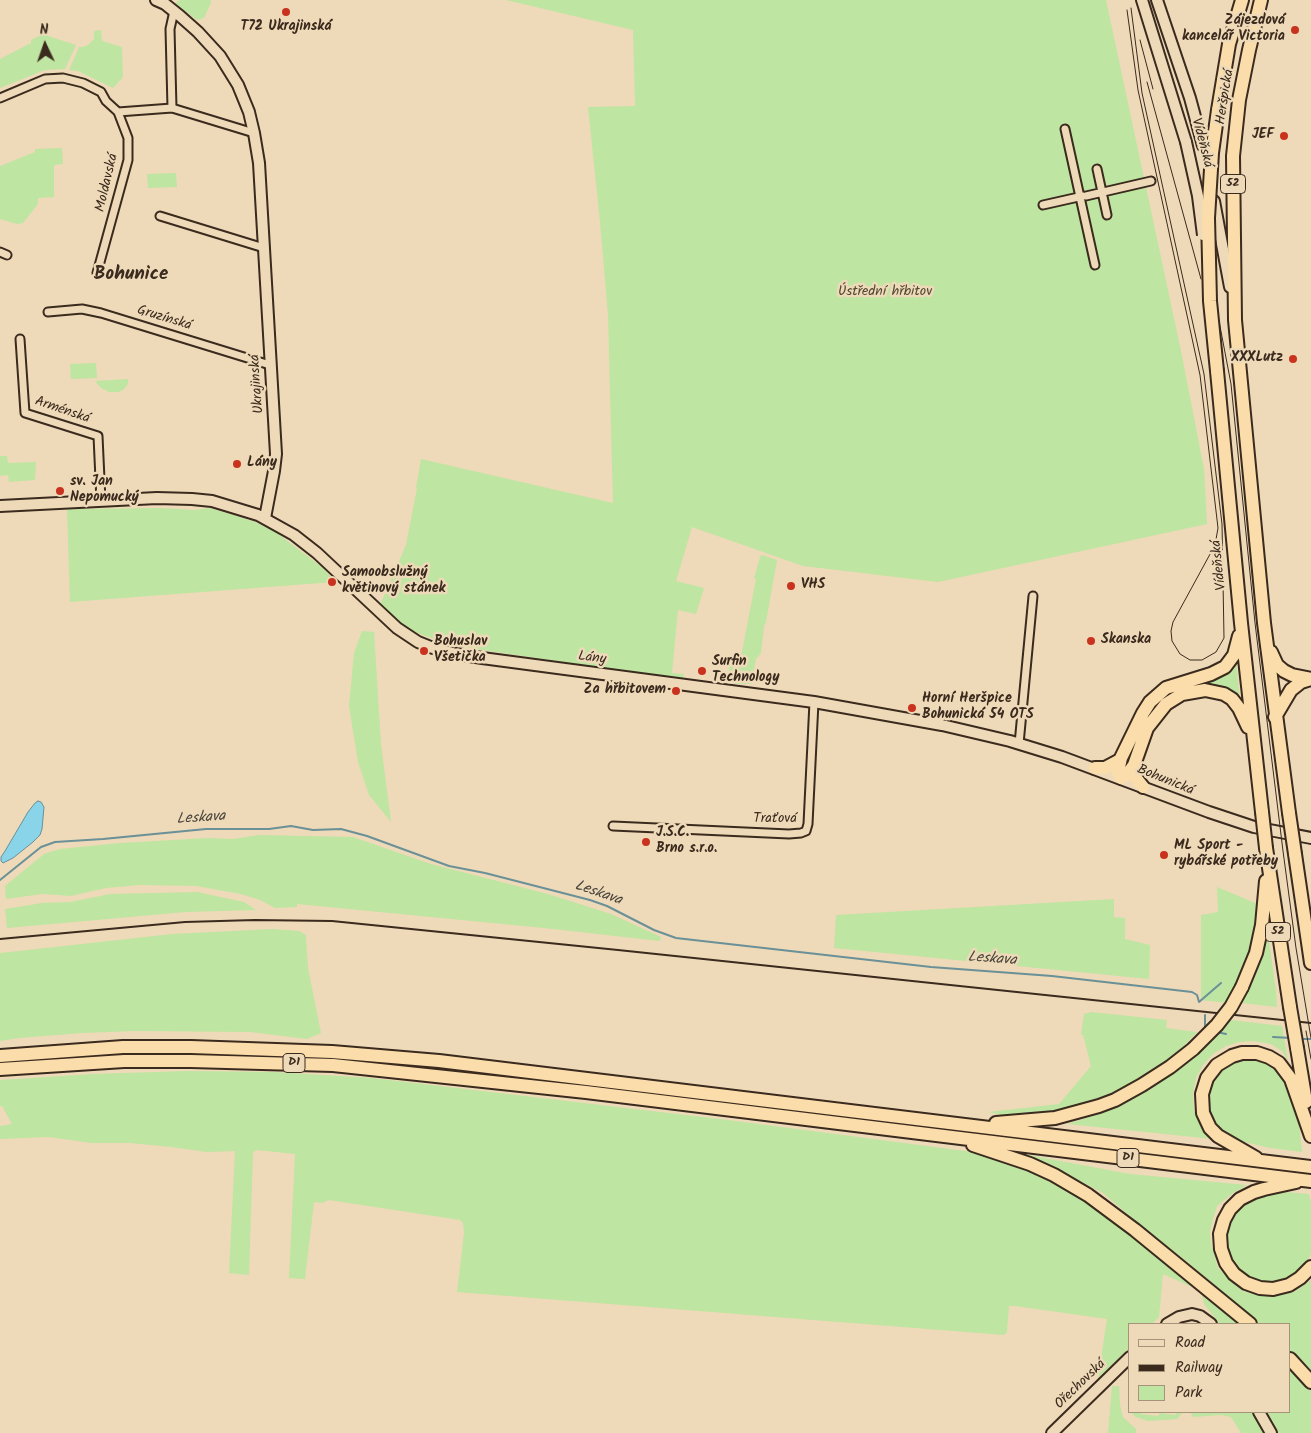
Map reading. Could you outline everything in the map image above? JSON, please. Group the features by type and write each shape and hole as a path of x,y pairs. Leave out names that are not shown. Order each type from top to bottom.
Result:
{"highway":[{"name":"Heršpická","path":"1210,301 1208,218 1212,153 1229,44 1242,0"},
{"name":"Heršpická","path":"1235,320 1233,156 1239,100 1262,0"},
{"name":"Vídeňská","path":"1210,301 1241,623 1262,812 1290,1007 1311,1134"},
{"name":"52","path":"1235,320 1264,624 1275,717 1311,963"},
{"path":"1134,765 1127,775 1121,778 1118,772 1120,760 1142,713 1160,692 1180,683 1211,674 1228,665 1236,649 1241,623"},
{"path":"1264,624 1277,665 1292,675 1311,679"},
{"path":"1275,717 1291,690 1301,682 1311,679"},
{"path":"1143,787 1133,773 1147,728 1161,709 1176,698 1199,690 1221,692 1236,703 1247,722 1255,750"},
{"path":"1095,768 1105,768 1120,760"},
{"path":"948,1123 1002,1123 1037,1120 1084,1111 1115,1100 1158,1075 1193,1049 1217,1025 1230,1007 1242,987 1256,953 1263,916 1267,852"},
{"name":"D1","path":"0,1056 80,1049 190,1047 332,1052 439,1061 1311,1167"},
{"path":"1263,1161 1218,1136 1210,1128 1204,1117 1201,1099 1205,1081 1214,1068 1228,1058 1242,1053 1257,1053 1279,1063 1291,1079 1311,1134"},
{"name":"D1","path":"0,1069 124,1061 333,1065 508,1083 1310,1180"},
{"path":"947,1136 1030,1164 1082,1191 1135,1230 1249,1323"},
{"path":"1310,1180 1264,1189 1240,1199 1224,1220 1220,1242 1223,1256 1230,1269 1240,1279 1252,1286 1267,1289 1284,1287 1300,1278 1311,1267"},
{"path":"1291,1360 1311,1382"}],"street":[{"name":"Ukrajinská","path":"156,0 174,10 220,56 238,85 250,112 259,162 275,462 265,518"},
{"name":"Vídeňská","path":"1142,0 1186,142 1198,196 1210,301"},
{"name":"Vídeňská","path":"1157,0 1190,98 1203,146"},
{"path":"172,108 170,29 174,10"},
{"name":"Moldavská","path":"0,98 45,79 63,78 83,83 101,92 106,101 118,112 128,138 128,160 97,273"},
{"path":"118,112 172,108 254,133"},
{"path":"1065,129 1083,196 1095,265"},
{"path":"1097,169 1107,215"},
{"path":"1043,205 1151,181"},
{"path":"1214,201 1228,269 1235,320"},
{"path":"160,216 264,248"},
{"name":"Gruzínská","path":"48,312 82,309 101,313 270,365"},
{"name":"Arménská","path":"20,339 25,413 98,436 101,501"},
{"name":"Lány","path":"0,506 157,498 198,499 233,507 265,518 294,535 311,548 396,628 414,640 433,648 482,658 869,711"},
{"path":"1019,744 1034,596"},
{"name":"Traťová","path":"614,826 789,834 806,831 808,824 814,702"},
{"name":"Bohunická","path":"869,711 942,725 1019,744 1095,768 1209,812 1254,827 1308,836"},
{"path":"1169,1323 1178,1317 1192,1314 1200,1316 1210,1323"},
{"name":"Ořechovská","path":"1052,1433 1128,1359"},
{"path":"1260,1413 1271,1433"}],"green space":[{"path":"180,0 211,0 211,3 204,18 197,20 175,3"},
{"name":"Ústřední hřbitov","path":"506,0 1106,0 1181,351 1204,469 1207,524 938,582 803,566 692,527 676,581 704,588 696,614 678,610 672,673 684,674 683,680 469,648 425,636 403,627 380,605 406,545 421,459 613,503 608,315 588,107 635,106 633,30"},
{"path":"101,30 102,41 122,47 123,77 113,88 78,71 69,70 79,47 88,45 94,39 94,31"},
{"path":"48,32 48,36 76,45 65,69 45,70 0,88 0,59 31,43 31,40 41,35 41,33"},
{"path":"62,148 63,164 54,165 54,197 38,198 38,204 23,223 17,224 0,219 0,166 35,152 35,149"},
{"path":"176,173 177,187 148,188 147,174"},
{"path":"96,363 97,378 71,379 70,364"},
{"path":"128,379 128,384 119,392 109,392 101,388 95,381"},
{"path":"0,456 7,456 8,463 36,462 35,480 9,482 8,475 0,476"},
{"path":"162,508 194,510 210,508 253,521 273,530 323,568 335,582 70,602 67,509"},
{"path":"762,555 777,560 764,626 761,653 756,659 751,684 735,684 730,678 729,668 734,661 740,662 756,579 754,578"},
{"path":"362,631 374,632 381,744 391,822 369,795 358,762 349,706 354,653"},
{"path":"1236,660 1240,702 1213,688 1153,712 1152,707 1167,694"},
{"path":"260,835 353,837 431,864 548,894 611,914 661,937 660,941 297,904 297,907 275,908 260,900 241,894 196,886 140,885 106,888 71,896 42,894 6,899 5,886 44,854 60,849 120,843 208,838 233,839"},
{"path":"1217,887 1260,905 1249,967 1227,1003 1201,1000 1201,915 1218,912"},
{"path":"197,892 244,902 256,910 186,912 7,928 5,909 42,903 70,902 110,894"},
{"path":"1114,899 1114,917 1125,918 1125,939 1150,945 1149,979 834,948 836,915"},
{"path":"273,929 299,931 306,935 308,968 321,1033 307,1039 250,1032 136,1031 83,1033 0,1041 0,953 172,934"},
{"path":"1268,933 1277,1007 1242,1003 1255,976"},
{"path":"1091,1012 1167,1020 1166,1028 1197,1032 1179,1051 1151,1072 1106,1097 1058,1111 1014,1118 988,1112 1059,1104 1091,1066 1083,1035 1081,1035 1084,1014"},
{"path":"1231,1020 1282,1026 1288,1061 1282,1051 1271,1044 1253,1041 1239,1042 1226,1046 1213,1054 1203,1065 1196,1078 1193,1094 1194,1110 1202,1128 1213,1139 1067,1124 1102,1113 1150,1089 1186,1064 1216,1037"},
{"path":"1252,1055 1280,1068 1297,1105 1302,1152 1270,1148 1236,1140 1217,1129 1207,1111 1208,1078 1223,1063"},
{"path":"187,1071 274,1072 372,1078 728,1120 973,1152 1033,1170 1083,1197 1243,1323 1219,1323 1204,1304 1201,1291 1163,1274 1159,1317 1153,1323 1128,1323 1128,1349 1098,1378 1107,1319 1015,1306 1009,1306 1007,1332 1004,1335 457,1292 464,1233 463,1223 460,1220 329,1200 322,1203 314,1202 305,1279 289,1278 295,1154 257,1150 253,1152 249,1275 229,1273 235,1151 207,1152 130,1143 92,1143 48,1137 0,1139 0,1126 12,1124 2,1106 0,1106 0,1080 93,1074"},
{"path":"1023,1154 1130,1174 1247,1185 1217,1206 1210,1232 1218,1268 1243,1291 1261,1296 1294,1292 1311,1280 1311,1373 1291,1352 1291,1323 1259,1323 1103,1193 1047,1164"},
{"path":"1285,1192 1309,1194 1311,1203 1311,1254 1307,1262 1289,1279 1273,1283 1254,1282 1242,1275 1233,1265 1226,1247 1226,1229 1235,1211 1247,1202 1271,1194"},
{"path":"1291,1368 1311,1389 1311,1433 1278,1433 1268,1413 1291,1413"},
{"path":"1112,1386 1119,1386 1123,1417 1136,1429 1136,1433 1108,1433"},
{"path":"1131,1413 1158,1416 1160,1413 1176,1415 1176,1413 1182,1413 1177,1419 1148,1421 1136,1417"},
{"path":"1191,1413 1256,1413 1266,1433 1241,1433 1231,1417 1222,1415 1193,1417"}],"water":[{"path":"38,801 44,807 40,835 13,858 3,863 1,857 28,812"}],"waterway":[{"name":"Leskava","path":"0,880 41,847 55,842 206,829 269,829 291,826 313,830 341,829 367,836 449,866 485,873 590,900 607,906 654,930 676,938 931,967 1052,976 1192,992 1197,995 1199,1002 1221,983"},
{"name":"Leskava","path":"1205,1015 1205,1030"},
{"name":"Leskava","path":"1217,1032 1226,1034"},
{"name":"Leskava","path":"1273,1037 1291,1038"},
{"name":"Leskava","path":"1301,1039 1311,1039"}],"tram line":[{"path":"1127,10 1138,90 1200,375 1218,528 1215,545 1173,622 1171,631 1172,641 1180,654 1190,660 1202,660 1216,652 1224,638 1222,524 1204,374 1142,93 1131,8"},
{"path":"1140,40 1153,89"},
{"path":"1147,82 1201,279"},
{"path":"1219,321 1231,384 1255,623 1283,851 1296,948 1311,1038"},
{"path":"1306,1031 1311,1059"}],"railway":[{"path":"0,939 185,922 255,920 332,921 1311,1023"}],"place":[{"name":"T72 Ukrajinská","path":"286,12"},
{"name":"Zájezdová kancelář Victoria","path":"1295,30"},
{"name":"JEF","path":"1284,136"},
{"name":"XXXLutz","path":"1293,359"},
{"name":"Lány","path":"237,464"},
{"name":"sv. Jan Nepomucký","path":"60,491"},
{"name":"Samoobslužný květinový stánek","path":"332,582"},
{"name":"VHS","path":"791,586"},
{"name":"Skanska","path":"1091,641"},
{"name":"Bohuslav Všetička","path":"424,651"},
{"name":"Surfin Technology","path":"702,671"},
{"name":"Za hřbitovem","path":"676,691"},
{"name":"Horní Heršpice Bohunická 54 OTS","path":"912,708"},
{"name":"J.S.C. Brno s.r.o.","path":"646,842"},
{"name":"ML Sport - rybářské potřeby","path":"1164,855"}],"district":[{"name":"Bohunice","path":"131,276"}]}
